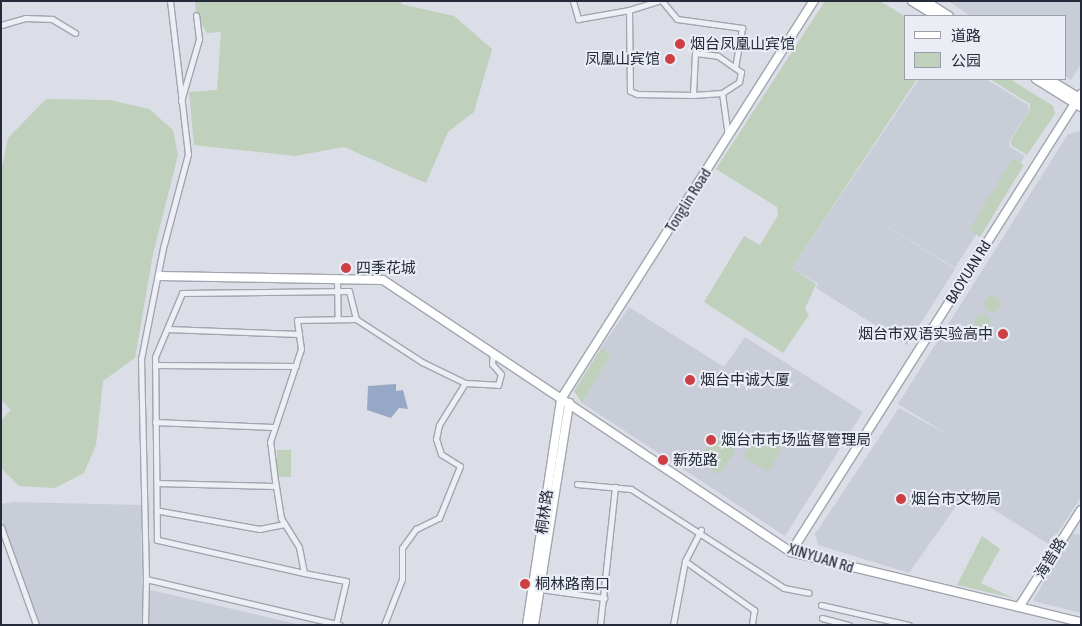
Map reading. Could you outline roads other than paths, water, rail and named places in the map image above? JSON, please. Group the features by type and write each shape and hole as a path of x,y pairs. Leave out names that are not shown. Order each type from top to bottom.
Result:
{"street":[{"path":"145,625 146,579 141,359 188,154 180,104 170,1"},
{"path":"573,1 578,19 628,10 658,1"},
{"path":"662,1 677,20 742,28 735,67"},
{"name":"Tonglin Road","path":"561,399 814,1"},
{"path":"912,1 934,15"},
{"path":"925,1 947,15"},
{"path":"628,10 630,91 693,95 722,93 739,82 741,72 718,56 695,53 693,95"},
{"path":"180,104 199,39 196,15"},
{"path":"1,25 25,18 52,19 75,33"},
{"path":"1038,80 1079,100"},
{"path":"1049,80 1079,100"},
{"path":"722,93 728,136"},
{"name":"BAOYUAN Rd","path":"791,552 1079,100"},
{"path":"160,276 383,280 569,403"},
{"path":"337,279 338,318"},
{"path":"146,579 338,624 346,581 157,540 160,511 156,483 155,365 182,293 349,290 356,319"},
{"path":"304,573 299,547 285,524 276,486 273,427 301,349 297,320 356,319 422,362 466,382 498,385 501,374 492,364 493,353"},
{"path":"167,329 299,334"},
{"path":"155,365 296,366"},
{"path":"384,625 402,579 402,548 416,529 439,518 460,466 441,454 436,439 439,424 466,382"},
{"name":"桐林路","path":"527,625 561,399"},
{"name":"XINYUAN Rd","path":"569,403 791,552 1081,622"},
{"name":"桐林路","path":"534,625 569,403"},
{"path":"155,422 273,427"},
{"path":"156,483 276,486"},
{"path":"577,484 631,489 701,530 784,588 809,593"},
{"path":"600,625 616,487"},
{"name":"海普路","path":"1019,607 1081,510"},
{"path":"160,511 259,528 285,524"},
{"path":"1,527 36,625"},
{"path":"672,625 685,561 701,530"},
{"path":"685,561 754,610 752,625"},
{"path":"540,589 604,598"},
{"path":"821,605 909,625"},
{"path":"822,618 849,625"}],"water":[{"path":"396,384 396,391 403,390 408,409 399,408 391,418 367,410 368,386"}],"place":[{"name":"烟台凤凰山宾馆","path":"680,44"},
{"name":"凤凰山宾馆","path":"670,59"},
{"name":"四季花城","path":"346,268"},
{"name":"烟台市双语实验高中","path":"1003,334"},
{"name":"烟台中诚大厦","path":"690,380"},
{"name":"烟台市市场监督管理局","path":"711,440"},
{"name":"新苑路","path":"663,460"},
{"name":"烟台市文物局","path":"901,499"},
{"name":"桐林路南口","path":"525,584"}]}
